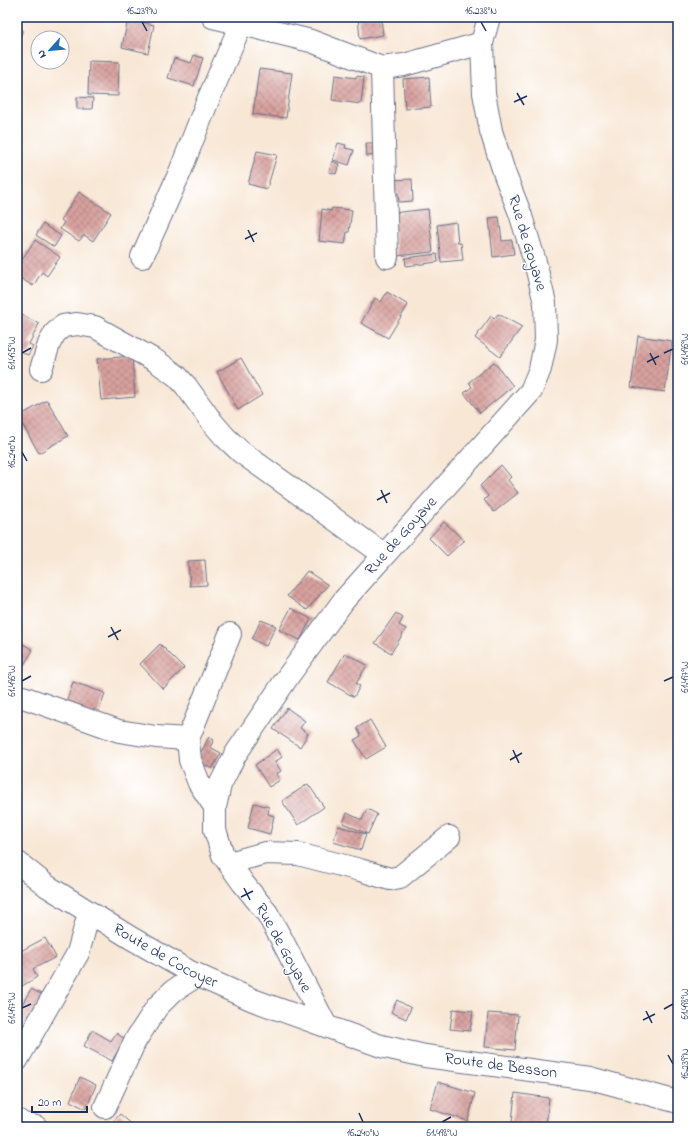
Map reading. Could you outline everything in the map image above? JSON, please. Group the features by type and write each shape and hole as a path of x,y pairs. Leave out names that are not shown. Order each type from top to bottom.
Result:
{"street":[{"path":"214,17 311,41 382,68 404,65 482,43"},
{"name":"Rue de Goyave","path":"326,1026 267,913 223,855 215,830 215,807 220,786 235,755 340,605 383,554 531,391 540,369 546,340 545,303 535,262 520,213 491,131 484,93 482,43 490,17"},
{"path":"142,257 180,172 208,100 241,24"},
{"path":"382,68 387,257"},
{"path":"41,369 49,344 55,333 63,326 77,324 95,327 156,361 177,376 212,422 241,452 383,554"},
{"path":"215,807 199,783 190,760 188,740 230,634"},
{"path":"23,697 118,731 188,740"},
{"path":"229,863 265,853 298,854 390,879 400,877 449,837"},
{"name":"Route de Cocoyer","path":"17,862 48,886 90,913 138,942 198,975 252,1000 326,1026"},
{"path":"17,1060 78,953 90,913"},
{"path":"105,1108 136,1041 157,1007 173,991 198,975"},
{"name":"Route de Besson","path":"326,1026 381,1046 425,1056 590,1078 678,1102"},
{"path":"17,1120 23,1124 36,1127"}],"building":[{"path":"358,17 381,17 383,35 360,39"},
{"path":"128,19 154,25 148,53 122,47"},
{"path":"17,27 23,30 17,44"},
{"path":"194,55 203,58 194,86 168,78 174,58 191,63"},
{"path":"89,61 119,62 118,96 88,95"},
{"path":"259,69 292,73 286,118 253,114"},
{"path":"335,75 356,78 356,76 364,77 361,104 332,100"},
{"path":"429,77 431,107 405,109 403,79"},
{"path":"77,97 93,98 92,109 77,109"},
{"path":"338,143 346,145 345,148 354,150 349,165 333,160"},
{"path":"366,143 378,143 378,155 367,156"},
{"path":"257,151 277,155 267,189 248,184"},
{"path":"332,161 339,164 336,174 329,172"},
{"path":"412,179 413,201 399,202 398,193 392,193 391,180"},
{"path":"79,192 111,213 93,241 84,235 79,241 60,229 64,222 61,220"},
{"path":"332,208 352,210 349,232 347,232 345,244 319,241 322,209 331,211"},
{"path":"428,209 433,252 397,256 392,213"},
{"path":"499,217 502,241 512,240 514,254 493,257 489,218"},
{"path":"456,222 458,243 461,243 463,260 441,262 437,225"},
{"path":"43,224 61,236 54,247 36,235"},
{"path":"35,240 60,257 47,276 42,272 33,286 17,276 17,267"},
{"path":"437,254 438,262 406,266 405,258"},
{"path":"387,292 408,305 388,338 361,323 375,298 381,302"},
{"path":"17,312 39,324 29,344 33,346 28,355 17,350"},
{"path":"498,314 522,327 500,357 475,338 491,316 494,319"},
{"path":"638,336 672,341 665,392 631,387"},
{"path":"132,356 135,397 101,400 97,359"},
{"path":"241,358 262,395 238,410 217,372"},
{"path":"494,362 513,386 480,413 464,393 472,387 469,382"},
{"path":"47,400 68,436 39,453 18,417"},
{"path":"501,465 511,477 508,480 518,493 494,512 484,500 488,496 480,486"},
{"path":"444,522 464,540 447,556 429,538"},
{"path":"205,560 207,585 190,586 188,561"},
{"path":"307,571 328,585 307,610 287,596"},
{"path":"291,608 311,619 300,640 279,630"},
{"path":"396,613 403,618 399,625 406,629 391,653 375,643"},
{"path":"261,620 276,626 266,646 252,639"},
{"path":"17,640 33,650 23,666 17,663"},
{"path":"160,644 184,668 163,689 140,664"},
{"path":"345,653 367,665 356,684 360,686 354,697 328,682"},
{"path":"73,682 105,693 97,716 65,705"},
{"path":"287,708 305,721 300,728 308,734 300,747 273,729"},
{"path":"370,720 386,747 366,759 354,740 361,736 357,728"},
{"path":"209,737 214,740 210,747 221,753 212,769 197,760"},
{"path":"277,749 282,757 275,762 281,771 276,774 280,780 269,787 255,765"},
{"path":"308,784 324,807 298,825 282,801"},
{"path":"254,803 269,807 268,814 274,816 270,834 248,828"},
{"path":"367,809 377,814 368,834 343,823 347,813 362,820"},
{"path":"338,826 366,834 361,850 333,842"},
{"path":"45,938 56,957 33,969 37,977 17,989 17,953"},
{"path":"31,989 45,996 23,1034 17,1030 17,1013"},
{"path":"397,1000 411,1008 406,1019 391,1012"},
{"path":"453,1009 473,1011 470,1031 450,1029"},
{"path":"488,1013 518,1015 515,1050 485,1047"},
{"path":"92,1030 111,1041 116,1033 125,1039 112,1061 84,1046"},
{"path":"80,1077 96,1085 86,1109 70,1101"},
{"path":"438,1082 475,1093 468,1121 430,1109"},
{"path":"515,1093 549,1098 546,1126 512,1122"},
{"path":"120,1114 135,1127 108,1127"}]}
